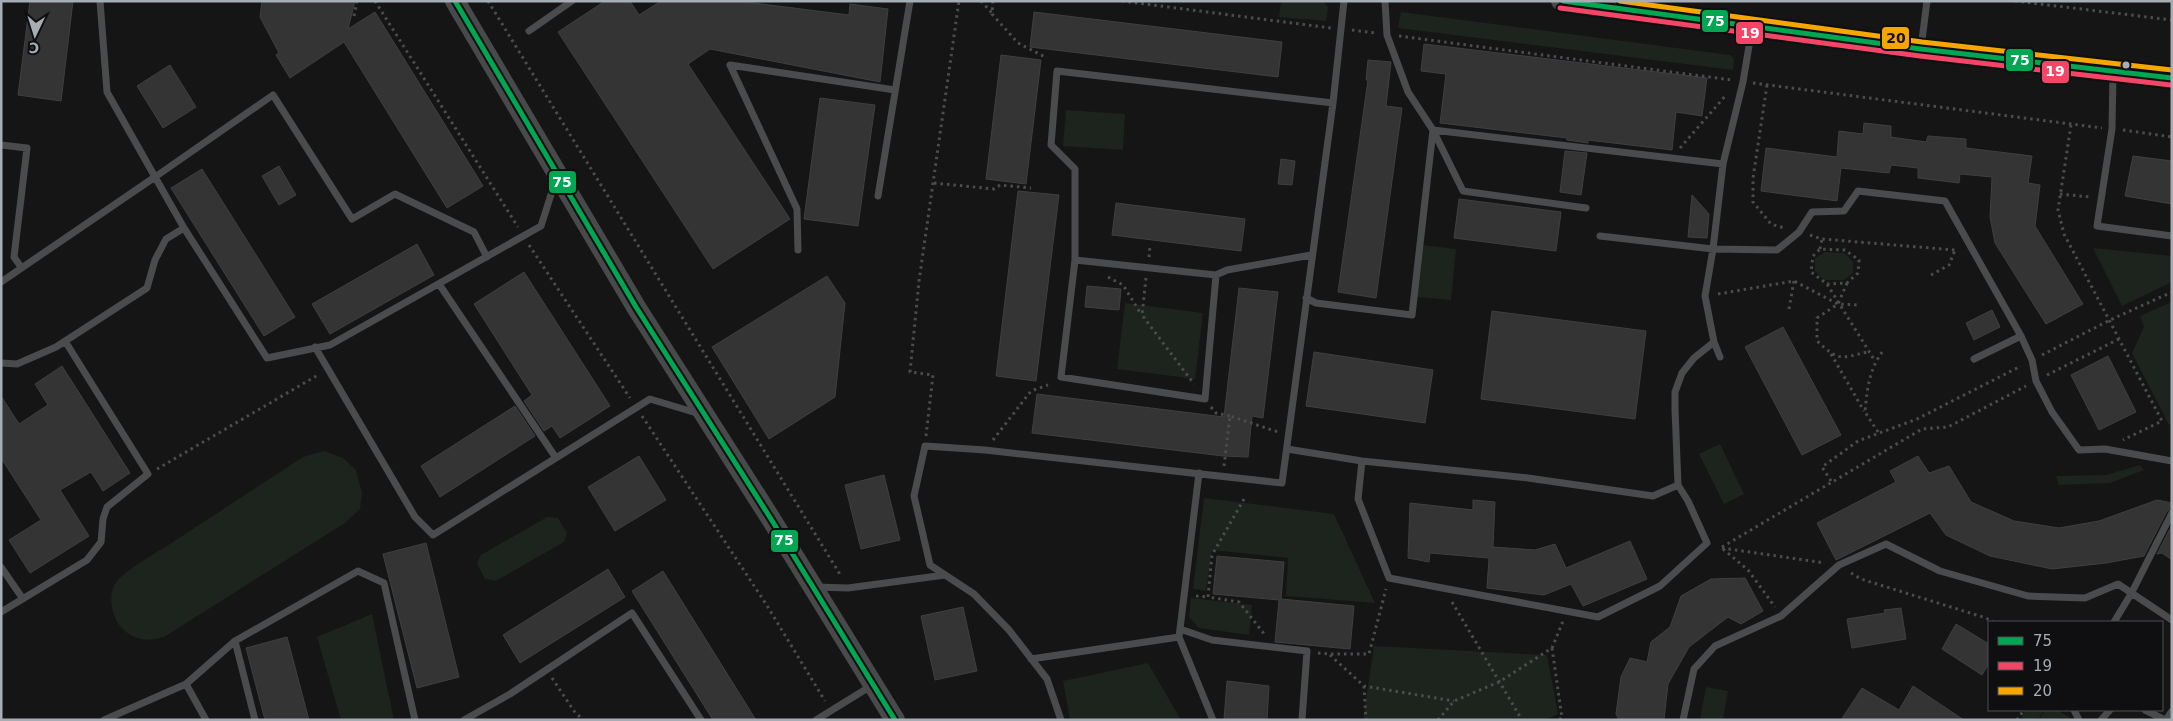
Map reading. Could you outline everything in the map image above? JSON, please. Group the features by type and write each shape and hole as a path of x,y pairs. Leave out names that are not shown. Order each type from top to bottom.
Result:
{"main road":[{"path":"455,1 557,176 895,720"},
{"path":"1561,1 1921,48 2172,78"}],"lane":[{"path":"100,1 107,92 184,228 267,358 330,345 541,226 557,176"},
{"path":"529,31 572,1"},
{"path":"878,196 910,1"},
{"path":"1060,720 1047,679 1009,630 974,594 930,565 914,496 925,446 985,450 1282,483 1311,254 1333,102 1344,1"},
{"path":"1385,1 1387,35 1408,92 1433,130 1463,191 1586,208"},
{"path":"1921,48 1927,1"},
{"path":"1720,357 1714,342 1705,296 1713,249 1723,164 1752,25"},
{"path":"798,250 797,209 730,65 895,90"},
{"path":"2113,70 2112,129 2097,226 2172,236"},
{"path":"1216,276 1205,399 1061,377 1075,260 1075,169 1052,145 1057,72 1333,102"},
{"path":"1,282 274,95 352,219 395,194 474,232 487,257"},
{"path":"1433,130 1723,164"},
{"path":"1306,298 1316,303 1412,315 1433,130"},
{"path":"1,145 27,148 14,257 21,267"},
{"path":"1600,236 1713,249 1777,250 1799,232 1812,212 1844,211 1858,190 1946,201 2021,336 2032,360 2036,380 2052,412 2079,450 2105,449 2172,461"},
{"path":"1,363 17,364 65,341 146,288 155,260 166,239 184,228"},
{"path":"1075,260 1216,276 1227,270 1311,254"},
{"path":"439,284 556,458"},
{"path":"1974,359 2021,336"},
{"path":"1,612 88,560 101,542 103,519 107,507 148,474 65,341"},
{"path":"1362,460 1358,499 1389,578 1598,617 1660,586 1707,542 1688,501 1678,485 1675,392 1682,373 1694,358 1714,342"},
{"path":"315,347 415,517 433,535 650,399 704,415"},
{"path":"1287,449 1362,460 1528,478 1653,496 1678,485"},
{"path":"1199,474 1180,633 1213,720"},
{"path":"2115,621 2132,594 2172,513"},
{"path":"1682,720 1694,669 1715,646 1781,616 1839,565 1886,544 1940,571 2028,596 2085,598 2118,584 2172,620"},
{"path":"1,567 22,599"},
{"path":"104,720 186,684 235,641 358,571 384,583 415,720"},
{"path":"814,587 848,588 945,575"},
{"path":"464,720 510,694 632,613 701,720"},
{"path":"1031,659 1180,633 1212,640 1307,651 1302,720"},
{"path":"235,641 255,720"},
{"path":"186,684 206,720"},
{"path":"816,720 873,684"},
{"path":"2147,711 2166,720 2172,711"}],"path":[{"path":"354,16 357,1"},
{"path":"375,1 524,236 766,604 831,710"},
{"path":"488,1 848,588"},
{"path":"925,446 933,375 910,372 919,281 960,1"},
{"path":"981,1 1018,43 1047,58"},
{"path":"992,14 993,1"},
{"path":"1122,1 2172,137"},
{"path":"2015,1 2172,20"},
{"path":"1671,157 1741,81"},
{"path":"1766,85 1753,178 1753,202 1770,224 1822,239 1955,250"},
{"path":"2071,125 2058,210 2064,234 2162,421 2105,449"},
{"path":"934,183 994,189 1000,185 1009,184 1031,188"},
{"path":"2060,194 2100,198"},
{"path":"1931,275 1949,265 1963,231"},
{"path":"1822,239 1820,249 1813,256 1811,272 1827,284 1875,361"},
{"path":"1142,315 1150,246"},
{"path":"1820,249 1846,250 1859,260 1858,273 1847,283 1838,304 1818,318 1817,340 1831,354 1878,432"},
{"path":"1107,276 1123,284 1142,315 1216,413 1275,432 1289,434"},
{"path":"1789,309 1794,281"},
{"path":"1705,296 1794,281 1838,304 1859,305"},
{"path":"1827,284 1847,283"},
{"path":"1831,481 1822,467 1858,441 1917,419 2110,320 2172,292"},
{"path":"1722,548 1831,481 1922,430 1948,427 2036,380 2119,339"},
{"path":"1812,342 1817,340"},
{"path":"1865,412 1869,381 1875,361 1883,351"},
{"path":"1831,354 1841,358 1868,352"},
{"path":"148,474 328,370"},
{"path":"985,450 1031,391 1048,385"},
{"path":"1218,476 1224,466 1230,416"},
{"path":"1244,499 1212,555 1208,597 1238,602 1266,637"},
{"path":"1707,542 1722,548 1839,565 1861,579 1991,621"},
{"path":"1722,548 1748,570 1781,616"},
{"path":"1307,651 1330,654 1370,654 1389,578"},
{"path":"1444,588 1522,720"},
{"path":"1558,720 1562,718 1552,648 1567,611"},
{"path":"1438,720 1454,701 1499,682 1552,648"},
{"path":"1330,654 1364,686 1454,701"},
{"path":"546,670 574,711 583,720"},
{"path":"1364,686 1366,720"}],"shaded area":[{"path":"1281,1 1323,1 1328,7 1326,21 1279,17"},
{"path":"1401,12 1730,55 1734,59 1733,70 1398,28"},
{"path":"1066,110 1125,114 1123,150 1063,146"},
{"path":"1422,245 1456,249 1451,300 1417,297"},
{"path":"2093,248 2172,256 2172,282 2122,306"},
{"path":"1825,252 1844,253 1853,262 1853,273 1844,280 1824,280 1815,271 1815,258"},
{"path":"2172,302 2172,421 2169,425 2132,353 2144,327 2140,316"},
{"path":"1125,303 1203,313 1195,379 1117,369"},
{"path":"1720,444 1744,494 1724,504 1699,454"},
{"path":"324,451 343,458 356,470 362,493 360,509 345,523 164,637 149,640 140,639 126,632 121,627 114,615 111,600 114,587 121,577 142,561 303,457"},
{"path":"2140,465 2144,470 2110,483 2059,485 2056,476 2106,475"},
{"path":"1204,498 1334,514 1375,603 1286,596 1288,558 1212,550 1206,591 1193,589"},
{"path":"547,517 558,518 567,533 564,542 496,581 485,579 477,563 481,555"},
{"path":"1191,598 1252,605 1249,635 1199,628 1189,617"},
{"path":"372,614 394,720 341,720 317,637"},
{"path":"1374,646 1547,655 1558,714 1545,720 1363,720"},
{"path":"1148,663 1181,720 1070,720 1063,681"},
{"path":"1706,687 1728,691 1723,720 1700,720"},
{"path":"2025,711 2043,711 2038,720 2020,720"},
{"path":"2044,711 2059,711 2074,720 2039,720"}],"building":[{"path":"30,1 73,1 61,101 18,95"},
{"path":"262,1 355,1 348,29 375,12 483,186 447,208 344,42 290,78 276,55 279,53 260,17"},
{"path":"605,1 630,1 639,15 661,1 738,1 849,15 850,4 888,9 880,82 710,49 688,64 790,219 713,269 558,32"},
{"path":"1034,12 1282,42 1278,77 1030,47"},
{"path":"1424,44 1707,78 1702,116 1676,112 1672,150 1588,140 1588,143 1567,140 1567,138 1440,123 1446,74 1421,71"},
{"path":"1001,55 1041,60 1026,184 986,179"},
{"path":"1368,60 1391,62 1386,106 1402,108 1376,298 1338,292 1368,80 1366,80"},
{"path":"170,65 196,107 163,128 137,86"},
{"path":"820,98 875,105 858,226 804,219"},
{"path":"1864,123 1891,126 1891,137 1926,142 1928,136 1966,139 1966,148 2032,156 2028,183 2040,185 2035,226 2083,304 2046,324 1995,243 1990,217 1992,177 1960,174 1959,183 1918,178 1918,168 1891,165 1889,173 1841,168 1837,201 1761,191 1766,148 1837,157 1839,131 1863,134"},
{"path":"1565,151 1587,153 1581,195 1560,192"},
{"path":"2133,156 2172,161 2172,204 2125,196"},
{"path":"1281,159 1295,161 1292,185 1278,184"},
{"path":"279,166 296,195 279,205 262,176"},
{"path":"202,169 295,317 264,336 171,188"},
{"path":"1018,191 1059,195 1036,381 996,376"},
{"path":"1692,195 1709,214 1707,238 1688,237"},
{"path":"1459,199 1561,212 1556,251 1454,238"},
{"path":"1116,203 1245,219 1241,251 1112,235"},
{"path":"417,244 434,275 330,334 312,304"},
{"path":"524,272 610,406 560,438 552,426 544,431 524,401 532,395 474,304"},
{"path":"827,276 845,303 835,397 769,439 712,347"},
{"path":"1087,286 1121,289 1119,310 1085,307"},
{"path":"1239,288 1278,292 1263,418 1252,416 1248,457 1223,456 1032,433 1037,394 1224,417"},
{"path":"1992,310 2000,327 1974,340 1966,323"},
{"path":"1492,311 1646,331 1635,419 1481,399"},
{"path":"1783,327 1841,435 1802,455 1745,347"},
{"path":"1314,352 1433,370 1425,423 1306,406"},
{"path":"2108,356 2136,412 2099,430 2071,375"},
{"path":"62,366 130,473 103,491 91,472 60,490 89,536 30,573 9,540 41,520 1,458 1,396 19,424 48,405 35,384"},
{"path":"515,406 535,436 440,497 421,466"},
{"path":"639,456 666,500 615,531 588,487"},
{"path":"1918,456 1929,473 1949,466 1971,502 2014,521 2059,528 2099,521 2157,500 2172,503 2172,508 2167,511 2144,556 2106,563 2052,569 1990,556 1946,535 1930,513 1836,560 1817,523 1896,482 1890,471"},
{"path":"884,475 900,540 861,549 845,485"},
{"path":"1473,500 1495,502 1493,547 1535,550 1555,544 1566,568 1630,541 1647,579 1583,606 1571,584 1544,595 1487,588 1489,558 1430,553 1429,562 1408,558 1410,503 1473,510"},
{"path":"2172,525 2172,560 2162,553 2157,554"},
{"path":"426,543 459,677 417,688 383,554"},
{"path":"1217,556 1284,562 1281,599 1354,606 1350,649 1275,642 1279,600 1213,594"},
{"path":"608,569 625,597 520,663 503,635"},
{"path":"663,571 756,720 713,720 632,591"},
{"path":"1745,578 1763,611 1741,624 1728,617 1689,647 1668,684 1664,720 1619,720 1616,714 1621,677 1630,658 1647,662 1651,642 1670,627 1681,596 1711,579"},
{"path":"963,607 977,671 935,680 921,616"},
{"path":"1901,608 1906,639 1852,648 1847,619 1885,613 1884,610"},
{"path":"1956,624 1988,643 1988,665 1982,675 1942,649"},
{"path":"287,637 309,720 265,720 246,648"},
{"path":"1227,681 1269,686 1267,720 1224,720"},
{"path":"1913,686 1964,720 1841,720 1862,688 1899,710"}],"transit line":[{"name":"75","path":"455,1 636,307 771,519 895,720"},
{"name":"75","path":"1563,1 1921,49 2172,78"},
{"name":"20","path":"1620,1 1922,42 2172,70"},
{"name":"19","path":"1560,8 1920,56 2171,85"}]}
